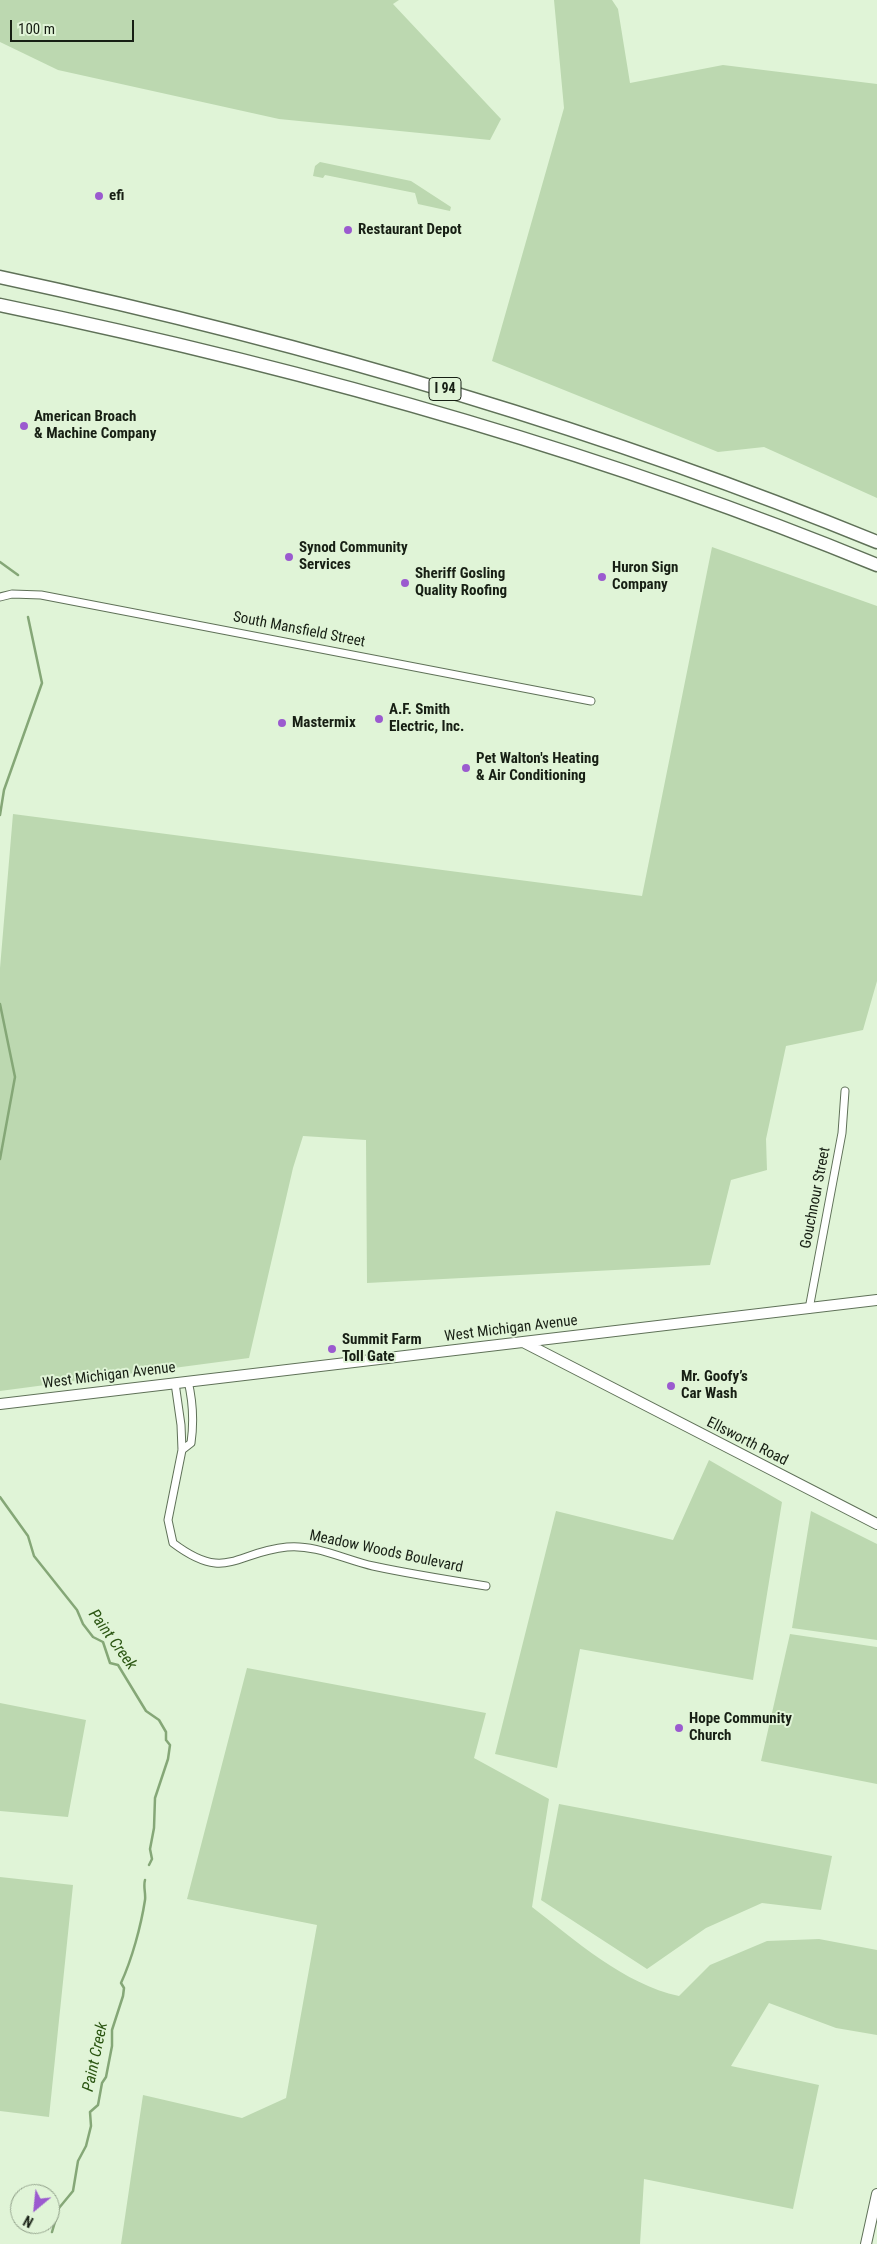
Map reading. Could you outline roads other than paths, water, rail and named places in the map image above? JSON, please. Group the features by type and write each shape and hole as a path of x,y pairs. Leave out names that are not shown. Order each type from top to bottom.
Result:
{"highway":[{"name":"I 94","path":"0,277 255,336 413,379 627,449 802,511 877,542"},
{"name":"I 94","path":"0,305 180,344 450,416 701,497 877,565"}],"main road":[{"name":"West Michigan Avenue","path":"0,1404 877,1300"},
{"name":"Ellsworth Road","path":"525,1343 877,1524"},
{"path":"866,2244 877,2194"}],"street":[{"name":"South Mansfield Street","path":"0,597 12,594 41,595 591,701"},
{"name":"Gouchnour Street","path":"809,1308 842,1133 845,1091"},
{"name":"Meadow Woods Boulevard","path":"182,1450 190,1443 193,1424 188,1381"},
{"name":"Meadow Woods Boulevard","path":"175,1383 181,1425 182,1450 168,1520 173,1543 192,1557 212,1563 232,1562 288,1546 313,1549 374,1566 486,1586"}],"waterway":[{"name":"Paint Creek","path":"0,562 18,575"},
{"name":"Paint Creek","path":"0,815 4,790 42,683 28,617"},
{"name":"Paint Creek","path":"0,1004 15,1077 0,1159"},
{"name":"Paint Creek","path":"0,1497 28,1536 34,1556 77,1610 83,1624 93,1637 103,1642 110,1663 118,1665 146,1711 159,1720 166,1732 166,1740 170,1745 168,1759 155,1798 154,1828 150,1849 152,1859 149,1865"},
{"name":"Paint Creek","path":"60,2207 73,2191 78,2161 86,2146 91,2126 90,2112 98,2105 102,2083 106,2077 112,2046 112,2030 123,1996 124,1988 121,1983 139,1931 145,1897 145,1880"}],"place":[{"name":"efi","path":"99,196"},
{"name":"Restaurant Depot","path":"348,230"},
{"name":"American Broach & Machine Company","path":"24,426"},
{"name":"Synod Community Services","path":"289,557"},
{"name":"Huron Sign Company","path":"602,577"},
{"name":"Sheriff Gosling Quality Roofing","path":"405,583"},
{"name":"A.F. Smith Electric, Inc.","path":"379,719"},
{"name":"Mastermix","path":"282,723"},
{"name":"Pet Walton's Heating & Air Conditioning","path":"466,768"},
{"name":"Summit Farm Toll Gate","path":"332,1349"},
{"name":"Mr. Goofy’s Car Wash","path":"671,1386"},
{"name":"Hope Community Church","path":"679,1728"}]}
